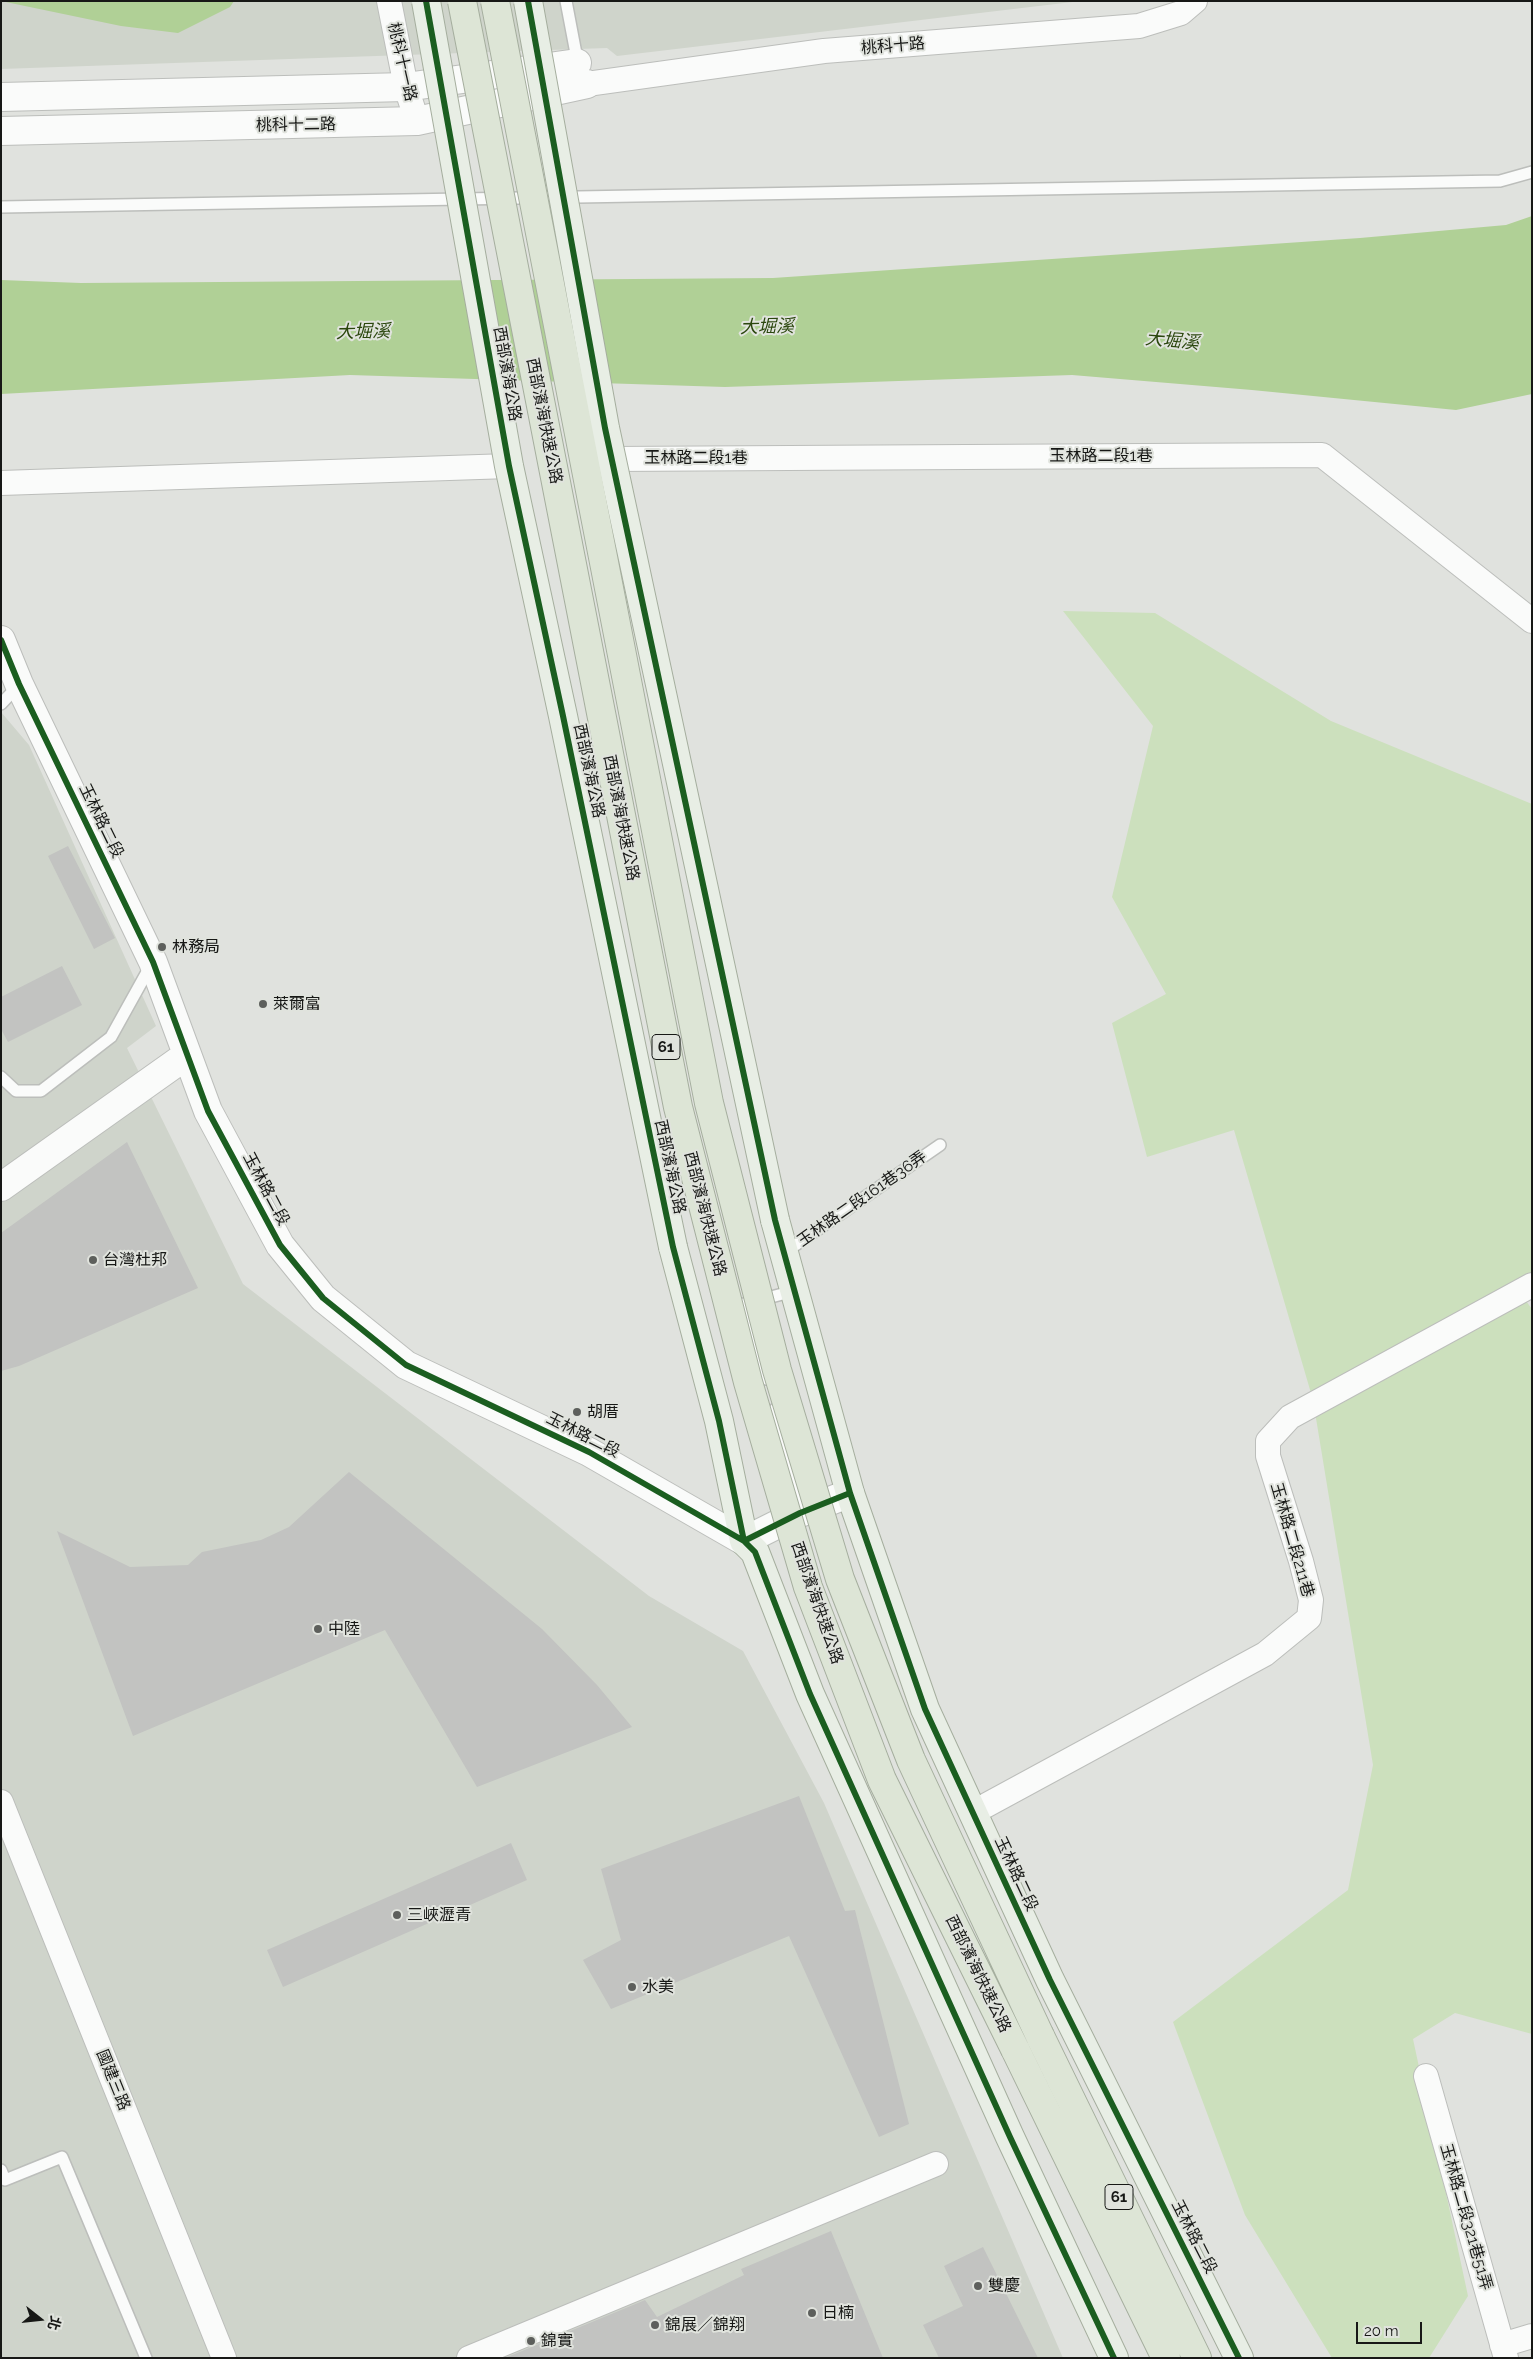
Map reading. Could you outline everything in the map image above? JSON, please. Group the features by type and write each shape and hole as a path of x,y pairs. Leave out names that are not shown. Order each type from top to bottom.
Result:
{"highway":[{"name":"西部濱海快速公路","path":"462,1 678,1107 748,1382 808,1587 882,1780 1166,2358"},
{"name":"西部濱海快速公路","path":"495,1 709,1104 777,1370 840,1579 911,1760 1040,2036 1197,2358"}],"main road":[{"name":"西部濱海公路","path":"426,1 509,466 561,706 673,1247 719,1421 744,1541"},
{"name":"61","path":"528,1 612,459 775,1220 850,1493"},
{"name":"玉林路二段","path":"850,1493 925,1709 1050,1980 1239,2358"},
{"name":"玉林路二段","path":"744,1541 755,1552 814,1703 1002,2119 1114,2358"}],"street":[{"name":"桃科十一路","path":"389,1 406,87 416,121"},
{"name":"桃科十路","path":"582,73 824,51 1140,26 1181,13 1195,1"},
{"path":"1,97 406,87 582,73"},
{"name":"桃科十二路","path":"1,131 416,121 582,73"},
{"name":"玉林路二段1巷","path":"612,459 1322,455 1532,621"},
{"path":"1,483 509,466"},
{"name":"玉林路二段","path":"1,640 10,694 153,962 208,1111 280,1245 323,1298 406,1365 589,1452 744,1541"},
{"path":"1,1187 187,1055"},
{"name":"玉林路二段211巷","path":"972,1813 1265,1654 1309,1618 1310,1600 1301,1562 1268,1456 1268,1441 1290,1417 1532,1285"},
{"path":"744,1541 800,1513 850,1493"},
{"name":"國建三路","path":"1,1802 224,2358"},
{"name":"玉林路二段321巷51弄","path":"1426,2076 1504,2352"},
{"path":"469,2358 936,2164"},
{"path":"1504,2352 1532,2336"}],"lane":[{"path":"566,1 582,73"},
{"path":"1,207 1500,181 1532,172"},
{"path":"1,1077 16,1091 41,1090 111,1037 153,962"},
{"name":"玉林路二段161巷36弄","path":"784,1253 940,1145"},
{"path":"794,1291 744,1304 783,1439 800,1513"},
{"path":"1,2170 6,2180 62,2157 146,2358"}],"shaded area":[{"path":"1,1 1081,1 617,56 607,48 1,69"},
{"path":"1063,611 1155,613 1331,721 1532,804 1532,1283 1523,1297 1532,1309 1532,2034 1455,2013 1413,2039 1468,2296 1429,2358 1332,2358 1245,2215 1173,2022 1348,1890 1373,1765 1313,1400 1234,1130 1147,1157 1112,1023 1166,994 1112,897 1153,726"},
{"path":"1,712 29,745 156,1026 127,1048 243,1284 649,1596 743,1651 824,1803 1063,2358 1,2358"}],"water":[{"path":"1,1 234,1 230,7 178,33 121,26"},
{"name":"大堀溪","path":"1532,216 1532,394 1456,410 1072,375 725,387 350,375 1,394 1,280 81,283 773,278 1360,238 1506,225"}],"building":[{"path":"68,846 115,938 94,949 48,856"},
{"path":"62,966 82,1005 8,1042 1,1029 1,997"},
{"name":"台灣杜邦","path":"127,1142 198,1288 19,1366 1,1371 1,1233"},
{"name":"中陸","path":"349,1472 542,1629 597,1685 632,1727 477,1787 385,1630 133,1736 57,1531 130,1567 188,1565 202,1552 261,1540 289,1527"},
{"name":"水美","path":"799,1796 845,1911 855,1910 909,2124 879,2137 789,1936 611,2009 583,1960 621,1940 601,1869"},
{"name":"三峽瀝青","path":"511,1843 527,1880 283,1987 267,1950"},
{"path":"831,2231 883,2358 505,2358 645,2300 657,2317 744,2275 741,2269"},
{"name":"雙慶","path":"983,2247 1038,2358 939,2358 923,2325 963,2306 944,2266"}],"cycle path":[{"path":"426,1 509,466 673,1247 719,1421 744,1541"},
{"path":"528,1 605,428 775,1220 850,1493 925,1709 1050,1980 1239,2358"},
{"path":"1,640 19,684 153,962 208,1111 280,1245 323,1298 406,1365 589,1452 744,1541 755,1552 810,1694 1010,2137 1114,2358"},
{"path":"744,1541 800,1513 850,1493"}],"place":[{"name":"林務局","path":"162,947"},
{"name":"萊爾富","path":"263,1004"},
{"name":"台灣杜邦","path":"93,1260"},
{"name":"胡厝","path":"577,1412"},
{"name":"中陸","path":"318,1629"},
{"name":"三峽瀝青","path":"397,1915"},
{"name":"水美","path":"632,1987"},
{"name":"雙慶","path":"978,2286"},
{"name":"日楠","path":"812,2313"},
{"name":"錦展／錦翔","path":"655,2325"},
{"name":"錦實","path":"531,2341"}]}
